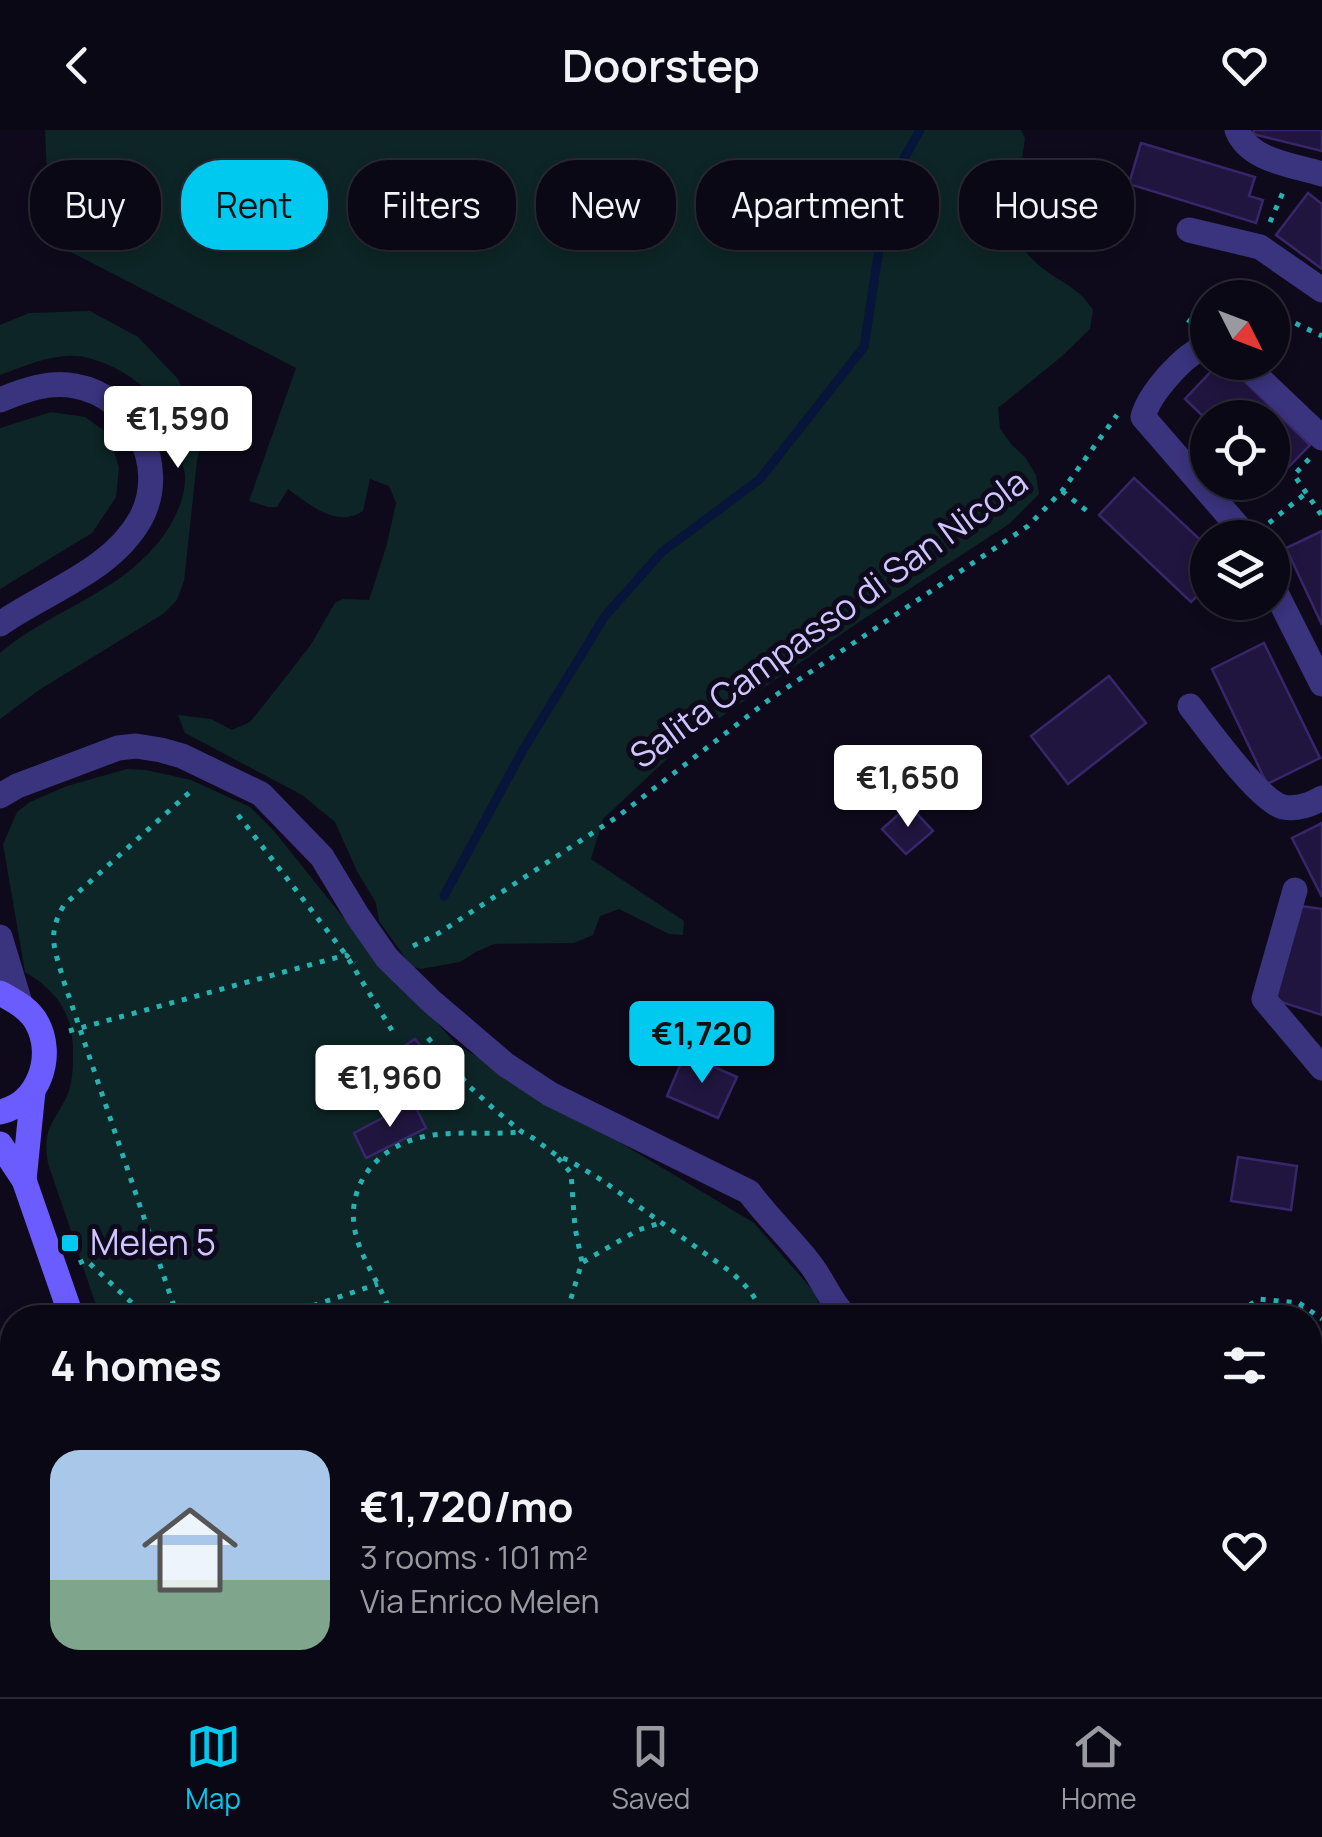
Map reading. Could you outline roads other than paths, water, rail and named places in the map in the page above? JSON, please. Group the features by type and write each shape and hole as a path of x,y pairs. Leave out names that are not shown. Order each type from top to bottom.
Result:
{"street":[{"path":"1237,130 1242,143 1258,154 1322,174"},
{"path":"1188,230 1260,248 1322,290"},
{"path":"1190,355 1158,388 1143,417 1244,520"},
{"path":"1261,380 1322,438"},
{"path":"0,400 35,387 74,386 92,390 124,411 136,426 150,460 152,479 141,518 115,550 97,566 0,624"},
{"path":"1290,620 1322,684"},
{"path":"1190,706 1218,743 1280,806 1298,808 1322,798"},
{"path":"0,796 118,748 136,746 182,756 261,794 322,857 388,958 431,1000 506,1064 550,1094 749,1192 811,1265 836,1305"},
{"path":"1295,890 1264,999 1322,1068"},
{"path":"0,937 10,998 36,1021 44,1044 43,1069 33,1091 24,1180"},
{"path":"0,1112 9,1110 33,1091"},
{"path":"0,1144 24,1180 68,1305"}],"waterway":[{"path":"444,896 523,750 605,616 662,552 760,479 864,347 889,185 920,130"}],"place":[{"name":"Melen 5","path":"70,1243"}]}
